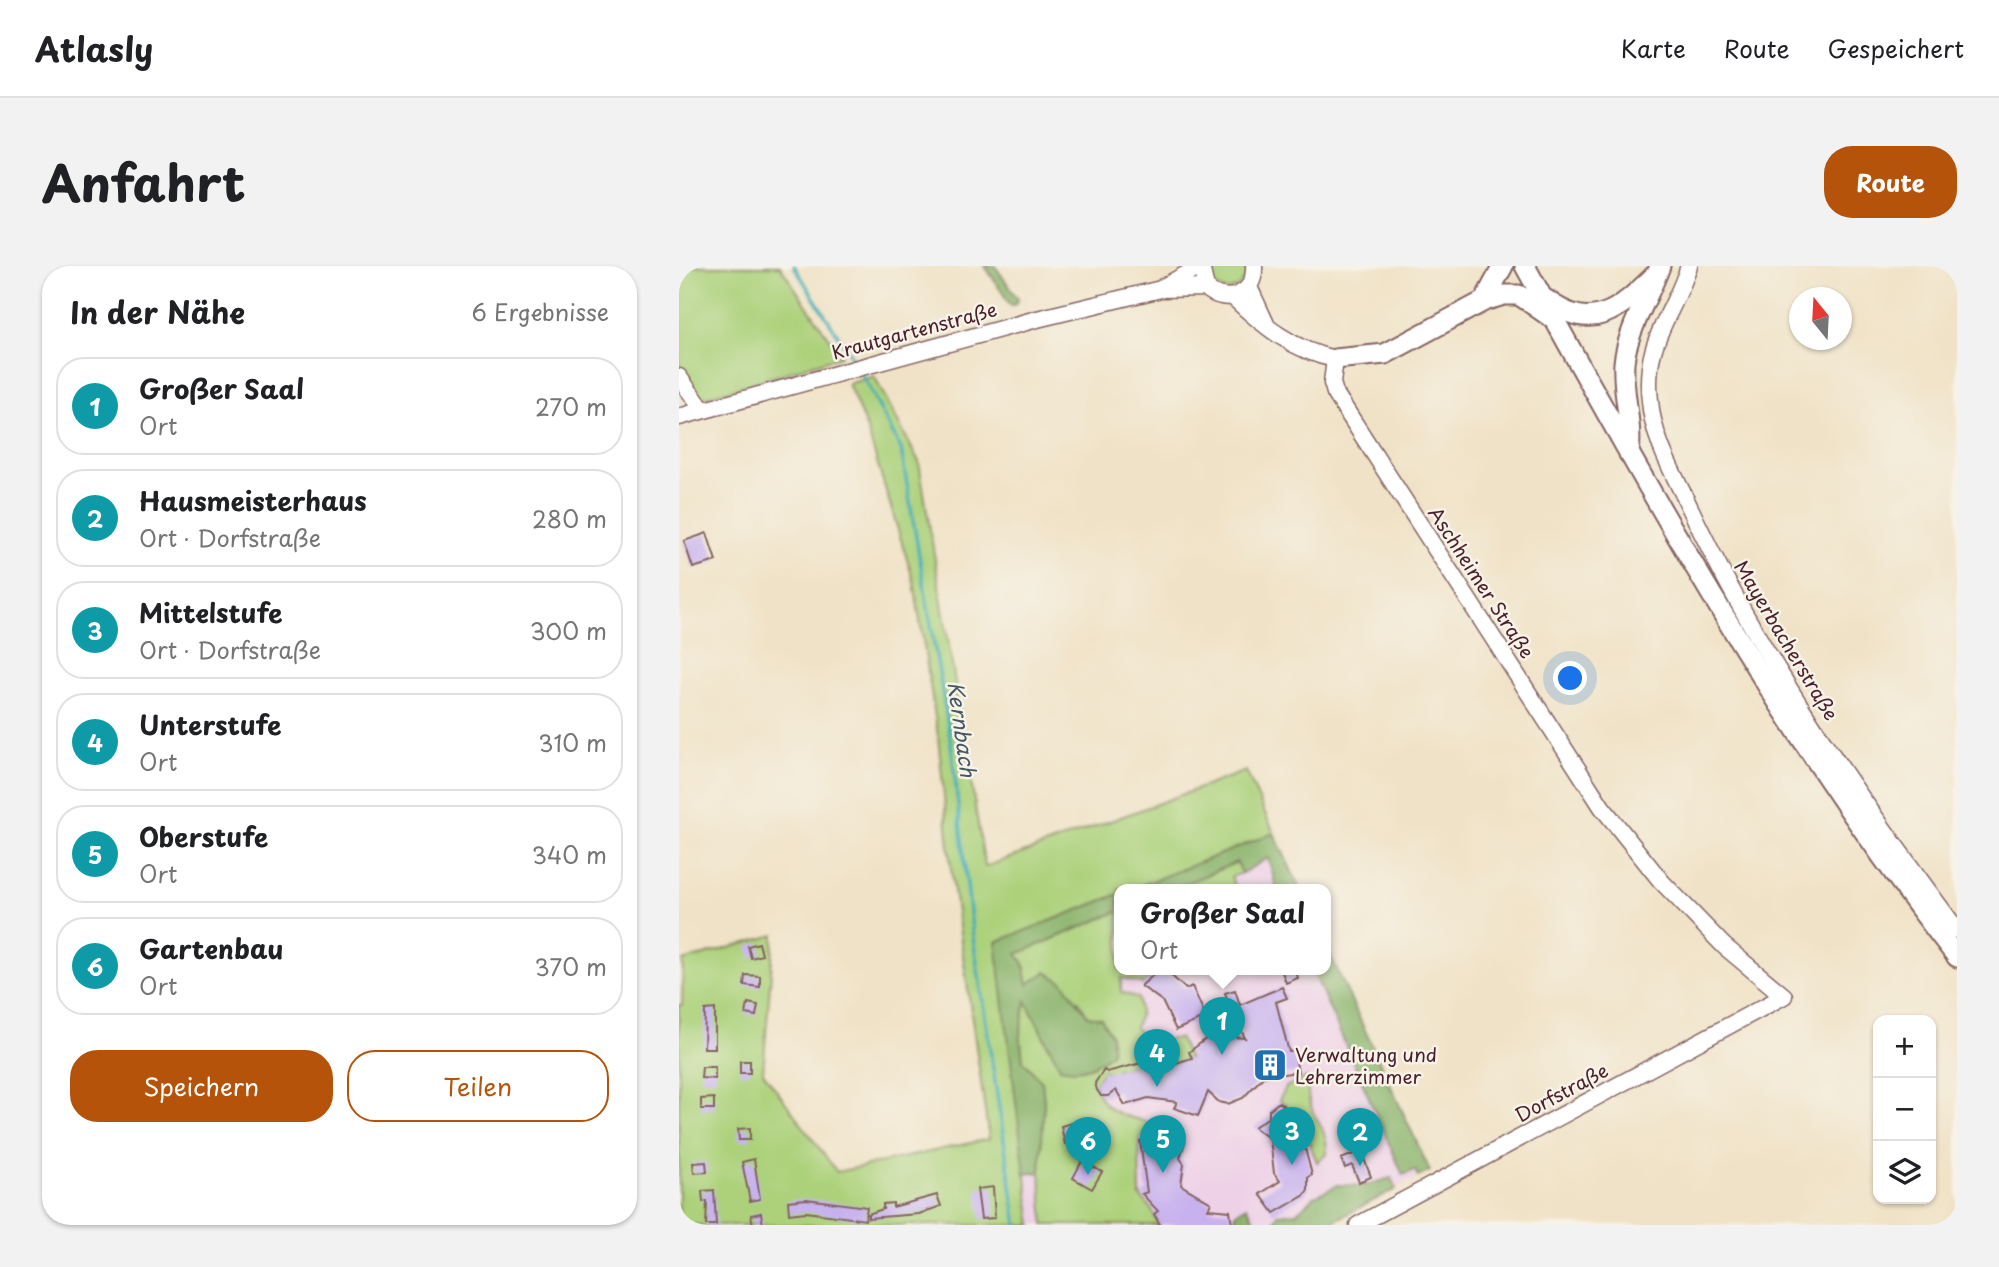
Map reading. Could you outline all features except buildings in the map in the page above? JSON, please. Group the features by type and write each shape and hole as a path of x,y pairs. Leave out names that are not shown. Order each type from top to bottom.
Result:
{"main road":[{"path":"1484,301 1503,266"},
{"path":"1525,266 1629,454 1793,730 1870,841 1957,957"},
{"path":"1541,296 1565,314 1590,319 1622,303 1659,269"},
{"path":"1629,454 1632,434 1624,395 1624,360 1636,321 1659,269"},
{"path":"1335,359 1385,354 1484,301 1504,295 1519,295 1555,321"}],"street":[{"path":"1201,266 1206,288 1219,296 1233,297 1255,318 1296,346 1335,359"},
{"name":"Krautgartenstraße","path":"1161,289 1201,266"},
{"name":"Mayerbacherstraße","path":"1689,266 1652,351 1649,401 1668,462 1749,625 1875,820 1957,930"},
{"path":"1233,297 1256,273"},
{"path":"1256,273 1268,326"},
{"name":"Krautgartenstraße","path":"679,417 865,365 1161,289 1206,288"},
{"name":"Aschheimer Straße","path":"1335,359 1332,383 1335,393 1602,807 1661,881 1724,946 1784,996"},
{"path":"679,377 703,410"},
{"name":"Dorfstraße","path":"1358,1225 1784,996"}],"shaded area":[{"path":"1246,771 1298,884 1114,884 1114,975 1331,975 1331,957 1430,1171 1326,1225 1032,1225 996,942"}],"green space":[{"path":"679,266 780,266 841,356 700,399 679,367"},
{"path":"985,266 995,266 1018,299 1017,303 1011,306"},
{"path":"1207,266 1247,266 1247,275 1239,287 1226,291 1213,285"},
{"path":"874,376 919,462 985,867 1246,771 1274,833 1145,884 1114,884 1114,896 997,942 1032,1225 679,1225 679,1005 682,1005 683,961 774,935 763,1072 837,1172 989,1139 952,877 938,736 914,582 867,429 848,384"},
{"path":"1274,833 1298,884 1276,884 1268,858 1242,873 1237,862 1184,884 1145,884"},
{"path":"1237,862 1242,873 1231,877 1234,884 1184,884"},
{"path":"1114,896 1114,913 1017,954 1023,962 1028,984 1046,972 1063,982 1088,1016 1101,1018 1111,1035 1112,1052 1100,1062 1075,1070 1060,1068 1026,1001 1020,1033 1023,1061 1042,1082 1044,1102 1040,1172 1025,1174 996,942"},
{"path":"1114,913 1114,975 1153,975 1143,984 1121,978 1121,992 1138,998 1140,1013 1135,1028 1152,1042 1179,1038 1189,1059 1173,1064 1149,1061 1116,1069 1117,1078 1104,1070 1095,1083 1102,1101 1108,1107 1124,1116 1152,1123 1139,1141 1140,1196 1152,1209 1158,1225 1044,1225 1040,1172 1044,1102 1042,1082 1023,1061 1020,1033 1026,1000 1049,1048 1088,1016 1078,1000 1028,984 1023,962 1017,954"},
{"path":"1331,957 1430,1171 1418,1177 1415,1170 1403,1175 1315,975 1331,975"},
{"path":"1306,1078 1309,1100 1323,1130 1326,1144 1327,1154 1317,1162 1306,1134 1293,1119 1297,1115 1279,1100 1287,1086"},
{"path":"1391,1178 1396,1189 1326,1225 1275,1222 1278,1214 1296,1213 1315,1196 1338,1185 1363,1186"},
{"path":"1247,1206 1257,1225 1234,1225 1236,1213"}],"waterway":[{"name":"Kernbach","path":"794,266 856,364"},
{"name":"Kernbach","path":"860,371 901,449 951,743 973,938 1017,1225"}],"place":[{"name":"Großer Saal","path":"1222,1055"},
{"name":"Verwaltung und Lehrerzimmer","path":"1270,1065"},
{"name":"Unterstufe","path":"1157,1087"},
{"name":"Mittelstufe","path":"1292,1165"},
{"name":"Hausmeisterhaus","path":"1360,1166"},
{"name":"Oberstufe","path":"1163,1173"},
{"name":"Gartenbau","path":"1088,1175"}]}
